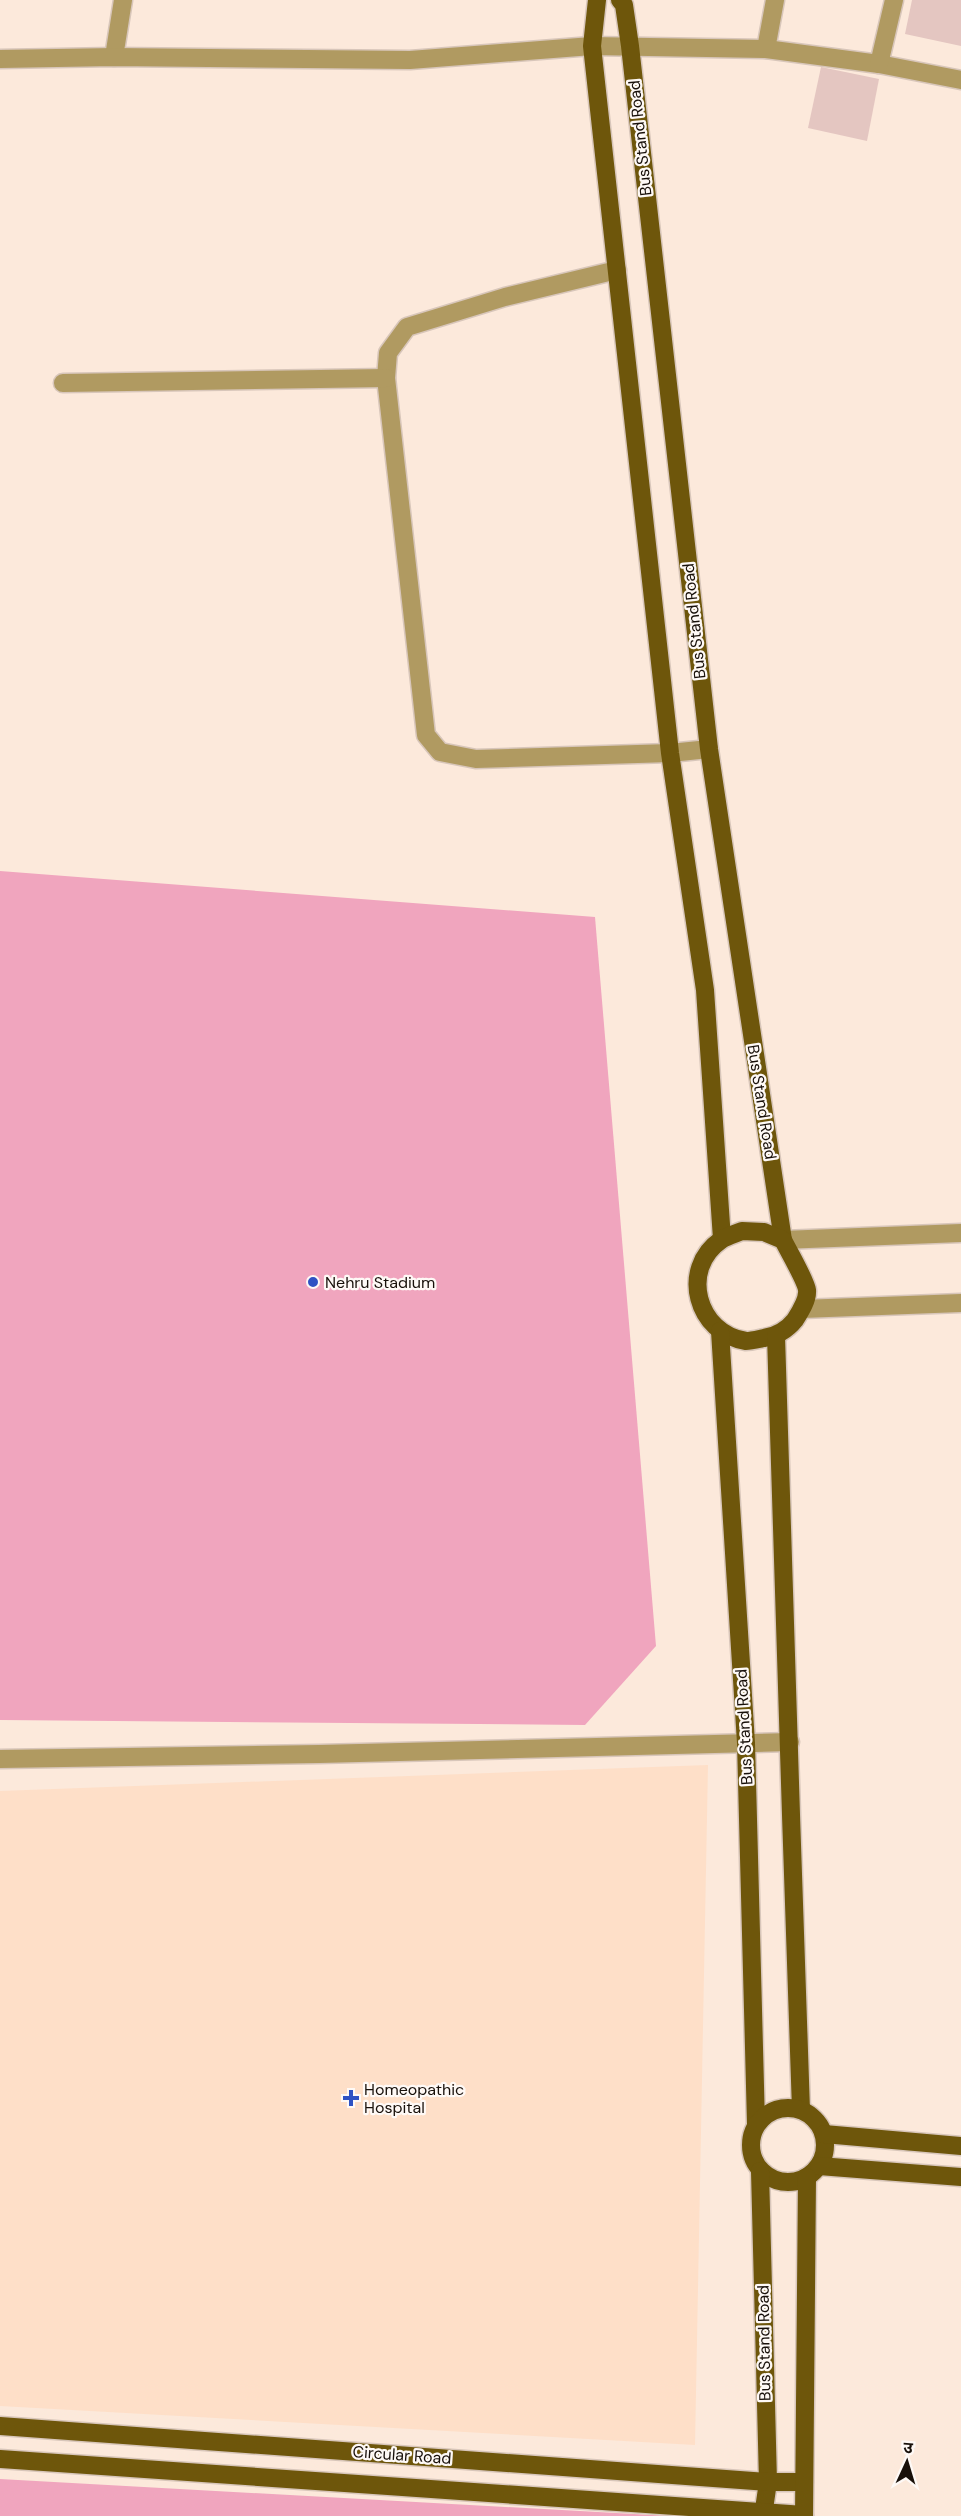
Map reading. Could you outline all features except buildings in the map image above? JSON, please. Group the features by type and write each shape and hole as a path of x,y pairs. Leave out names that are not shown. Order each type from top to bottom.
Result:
{"main road":[{"path":"597,0 592,46 670,753 705,990 722,1239"},
{"name":"Bus Stand Road","path":"620,0 624,5 630,46 709,749 783,1240 807,1290 802,1309"},
{"path":"783,1240 764,1232 742,1231 722,1239 708,1251 700,1267 696,1285 699,1303 707,1318 720,1331 747,1341 776,1336 791,1325 802,1309"},
{"name":"Bus Stand Road","path":"720,1331 746,1743 756,2124 751,2140 752,2156 760,2171 768,2482 763,2514"},
{"path":"776,1336 781,1554 790,1742 801,2110"},
{"path":"756,2124 768,2113 785,2108 801,2110 815,2120 824,2134 825,2150 813,2172 804,2515"},
{"path":"824,2134 961,2146"},
{"path":"760,2171 774,2180 791,2183 813,2172 961,2177"},
{"name":"Circular Road","path":"0,2426 768,2482 804,2482"},
{"name":"Circular Road","path":"0,2459 763,2514 804,2515"}],"street":[{"path":"114,57 123,0"},
{"path":"766,49 775,0"},
{"path":"879,64 894,0"},
{"path":"0,59 114,57 410,60 592,46 630,46 766,49 879,64 961,80"},
{"path":"617,270 505,297 407,327 388,353 386,378 426,735 440,752 476,759 670,753 709,749"},
{"path":"63,383 386,378"},
{"path":"783,1240 961,1233"},
{"path":"802,1309 961,1303"},
{"path":"0,1759 790,1742"}],"shaded area":[{"name":"Nehru Stadium","path":"0,871 595,917 656,1646 585,1725 0,1720"},
{"name":"Homeopathic Hospital","path":"708,1765 695,2445 0,2406 0,1791"},
{"path":"0,2479 670,2516 0,2516"}],"place":[{"name":"Nehru Stadium","path":"313,1282"},
{"name":"Homeopathic Hospital","path":"351,2098"}]}
